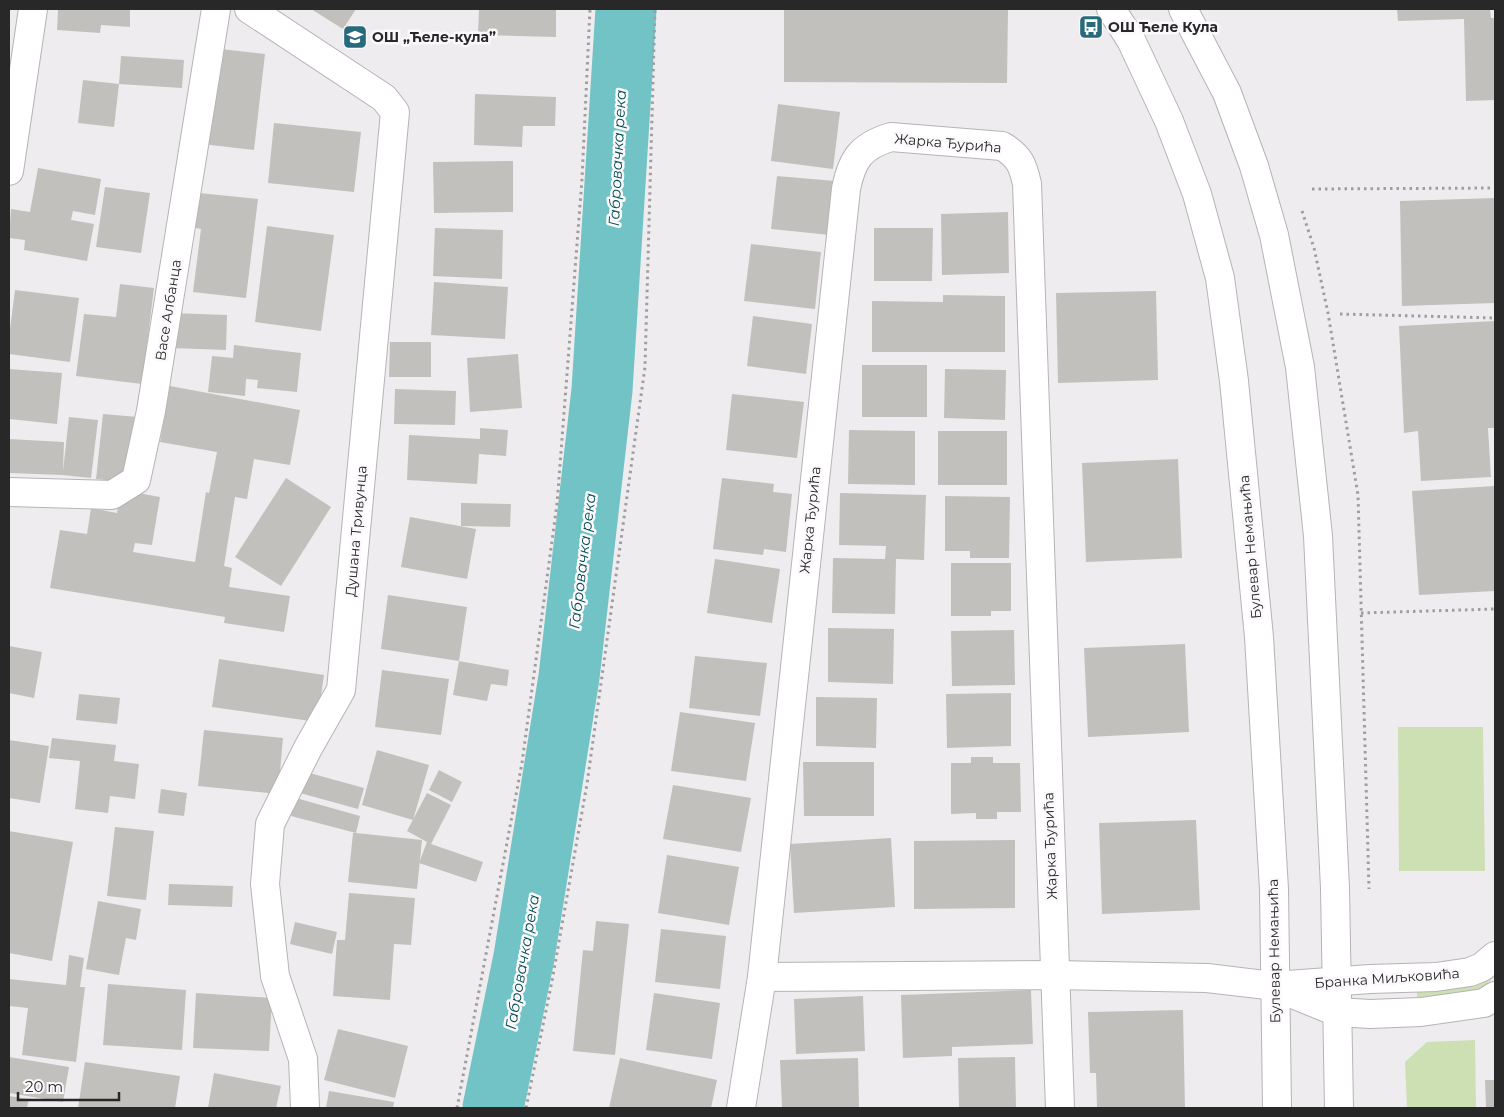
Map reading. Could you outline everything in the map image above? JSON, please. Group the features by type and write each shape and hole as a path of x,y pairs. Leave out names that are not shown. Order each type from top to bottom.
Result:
{"street":[{"path":"9,171 33,9"},
{"name":"Васе Албанца","path":"9,492 112,496 136,480 151,411 216,9"},
{"name":"Душана Тривунца","path":"249,9 384,98 395,112 341,690 308,748 270,824 265,884 275,976 303,1059 305,1108"},
{"name":"Булевар Немањића","path":"1111,9 1131,40 1169,121 1197,194 1220,278 1234,381 1259,637 1274,889 1277,1108"},
{"path":"1183,9 1227,93 1254,166 1274,235 1300,367 1318,536 1334,878 1339,1108"},
{"name":"Жарка Ђурића","path":"741,1108 762,977 846,189 850,171 861,152 876,141 891,136 1002,146 1014,153 1023,168 1027,184 1060,1108"},
{"name":"Бранка Миљковића","path":"1274,986 1336,981 1436,977 1470,972 1482,967 1495,956"},
{"path":"762,977 1054,975 1207,978 1274,986 1337,1012 1370,1014 1421,1012 1492,1000"}],"path":[{"path":"457,1108 522,763 557,504 582,179 590,9"},
{"path":"526,1108 552,981 587,784 645,367 655,9"},
{"path":"1312,189 1495,188"},
{"path":"1301,206 1314,248 1328,314 1358,495 1369,897"},
{"path":"1340,314 1495,318"},
{"path":"1361,613 1495,609"}],"green space":[{"path":"1398,727 1483,727 1485,871 1399,871"},
{"path":"1495,971 1494,977 1486,985 1471,993 1417,999 1417,987"},
{"path":"1475,1040 1476,1108 1407,1108 1405,1062 1427,1042"}],"building":[{"path":"58,9 130,9 130,27 101,25 100,33 57,30"},
{"path":"311,9 356,9 343,29"},
{"path":"479,9 556,9 556,37 478,35"},
{"path":"784,9 1008,9 1007,83 784,82"},
{"path":"1397,9 1490,9 1491,18 1495,18 1495,100 1466,101 1464,19 1398,21"},
{"path":"212,48 265,54 254,150 202,144"},
{"path":"121,56 184,60 182,88 119,84"},
{"path":"83,80 119,84 114,127 78,123"},
{"path":"475,94 556,97 555,126 523,126 522,147 474,145"},
{"path":"778,104 840,112 833,169 771,161"},
{"path":"274,123 361,132 354,192 268,183"},
{"path":"513,161 513,212 434,213 433,162"},
{"path":"38,168 101,179 95,215 73,211 71,220 94,224 87,261 24,250 25,240 9,238 11,209 30,212"},
{"path":"777,176 835,181 830,235 771,229"},
{"path":"105,187 150,193 141,253 96,247"},
{"path":"189,192 258,199 246,298 193,292 201,229 185,226"},
{"path":"1495,198 1495,303 1402,306 1400,201"},
{"path":"1008,212 1009,273 942,275 941,214"},
{"path":"267,226 334,235 321,331 255,322"},
{"path":"435,228 503,230 502,279 433,276"},
{"path":"874,228 933,228 932,281 874,281"},
{"path":"751,244 821,252 815,309 744,301"},
{"path":"434,282 508,287 505,339 431,335"},
{"path":"120,284 154,288 142,384 76,376 84,314 116,317"},
{"path":"15,290 79,298 70,362 9,354 9,337"},
{"path":"1156,291 1158,380 1058,383 1056,293"},
{"path":"943,295 1005,296 1005,352 872,352 872,301 943,302"},
{"path":"172,313 227,315 226,350 171,348"},
{"path":"753,316 812,324 806,374 747,366"},
{"path":"1495,321 1495,428 1488,428 1491,477 1421,481 1418,431 1404,433 1399,326"},
{"path":"390,342 431,342 431,377 389,377"},
{"path":"234,345 301,353 297,392 257,388 258,380 246,379 245,396 208,392 212,356 233,358"},
{"path":"518,354 522,408 470,412 467,358"},
{"path":"862,365 927,365 927,417 862,417"},
{"path":"9,369 62,373 57,424 9,419"},
{"path":"945,369 1006,370 1005,420 944,418"},
{"path":"170,386 300,410 290,465 254,459 247,499 235,497 224,566 232,568 229,587 290,596 284,632 224,623 225,617 50,588 60,530 87,534 91,508 117,513 121,490 160,497 152,545 135,543 133,552 195,562 206,492 209,493 217,452 160,442"},
{"path":"395,389 456,391 455,425 394,424"},
{"path":"732,394 804,402 797,458 726,450"},
{"path":"103,414 138,417 132,483 96,479"},
{"path":"69,417 98,420 91,478 9,473 9,439 64,442 63,471"},
{"path":"480,428 508,430 506,456 479,454 477,484 407,480 409,435 480,439"},
{"path":"849,430 915,431 915,485 848,484"},
{"path":"938,431 1007,431 1007,485 938,485"},
{"path":"1178,459 1182,558 1086,562 1082,463"},
{"path":"286,478 331,507 281,586 235,557"},
{"path":"722,478 774,484 773,492 792,494 786,552 764,549 763,555 713,549"},
{"path":"1495,486 1495,591 1419,595 1412,491"},
{"path":"840,493 926,495 924,560 896,559 895,614 832,613 833,558 885,559 886,546 839,545"},
{"path":"945,496 1010,497 1009,558 970,558 970,551 945,551"},
{"path":"461,503 511,504 510,527 461,526"},
{"path":"410,517 476,529 467,579 401,567"},
{"path":"715,559 780,569 772,623 707,613"},
{"path":"951,563 1011,563 1011,611 991,611 991,616 951,616"},
{"path":"388,595 467,607 459,661 381,649"},
{"path":"828,628 894,629 893,684 828,682"},
{"path":"1014,630 1015,685 952,686 951,631"},
{"path":"1185,644 1189,732 1088,737 1084,648"},
{"path":"9,646 42,652 34,698 9,693"},
{"path":"695,656 767,663 760,716 689,708"},
{"path":"219,659 324,675 317,722 212,707"},
{"path":"459,661 509,670 507,686 491,684 487,701 453,695"},
{"path":"382,670 449,679 441,735 375,727"},
{"path":"1011,693 1011,746 947,748 946,694"},
{"path":"79,694 120,698 117,724 76,720"},
{"path":"816,697 877,698 876,748 816,746"},
{"path":"680,712 755,723 746,781 671,771"},
{"path":"204,730 283,738 278,794 198,786"},
{"path":"52,738 116,745 114,761 139,764 135,799 110,796 108,813 75,809 80,761 49,758"},
{"path":"9,740 49,746 40,803 9,798"},
{"path":"377,750 429,765 413,820 362,805"},
{"path":"971,757 993,757 993,763 1020,763 1021,812 997,812 997,819 976,819 976,813 951,814 951,763 971,763"},
{"path":"803,762 874,762 874,816 804,816"},
{"path":"439,770 462,782 452,802 429,790"},
{"path":"306,772 364,788 358,809 300,793"},
{"path":"673,785 751,798 741,852 663,839"},
{"path":"161,789 187,793 184,816 158,813"},
{"path":"427,793 451,805 431,844 483,862 476,882 419,863 427,842 407,831"},
{"path":"296,798 360,816 356,833 291,816"},
{"path":"1196,820 1200,910 1102,914 1099,823"},
{"path":"115,827 154,831 146,900 107,896"},
{"path":"9,831 73,842 52,961 9,953"},
{"path":"353,833 422,840 417,889 348,882"},
{"path":"891,838 895,907 794,913 790,844"},
{"path":"1015,840 1015,908 914,909 914,841"},
{"path":"667,855 739,867 729,925 658,913"},
{"path":"169,884 233,886 232,907 168,905"},
{"path":"349,893 415,898 411,945 394,944 390,1000 333,996 337,940 345,940"},
{"path":"98,901 141,909 136,940 126,938 119,975 86,969"},
{"path":"596,921 629,924 615,1055 573,1051 583,950 593,951"},
{"path":"295,922 337,932 332,954 290,944"},
{"path":"661,929 726,936 720,989 655,982"},
{"path":"69,955 84,958 80,987 85,987 76,1062 22,1055 28,1008 9,1006 9,979 66,985"},
{"path":"108,984 186,990 182,1050 103,1045"},
{"path":"1031,990 1033,1044 952,1047 952,1056 903,1058 901,995"},
{"path":"196,993 272,998 269,1051 193,1048"},
{"path":"654,993 720,1003 712,1059 646,1050"},
{"path":"863,996 865,1051 796,1054 794,999"},
{"path":"1183,1010 1185,1108 1097,1108 1096,1073 1090,1073 1088,1012"},
{"path":"338,1029 408,1046 395,1098 324,1080"},
{"path":"9,1057 69,1067 63,1102 9,1093"},
{"path":"1015,1057 1016,1108 959,1108 958,1058"},
{"path":"620,1058 717,1080 711,1108 609,1108"},
{"path":"858,1058 859,1108 782,1108 780,1060"},
{"path":"85,1062 180,1076 175,1108 78,1108"},
{"path":"214,1073 281,1086 276,1108 208,1108"},
{"path":"1485,1080 1495,1080 1495,1108 1486,1108"},
{"path":"329,1091 394,1102 393,1108 326,1108"},
{"path":"9,1096 29,1099 27,1108 9,1108"}],"waterway":[{"name":"Габровачка река","path":"493,1108 524,957 569,677 602,390 626,9"}],"place":[{"name":"ОШ Ћеле Кула","path":"1091,27"},
{"name":"ОШ „Ћеле-кула”","path":"355,37"}]}
